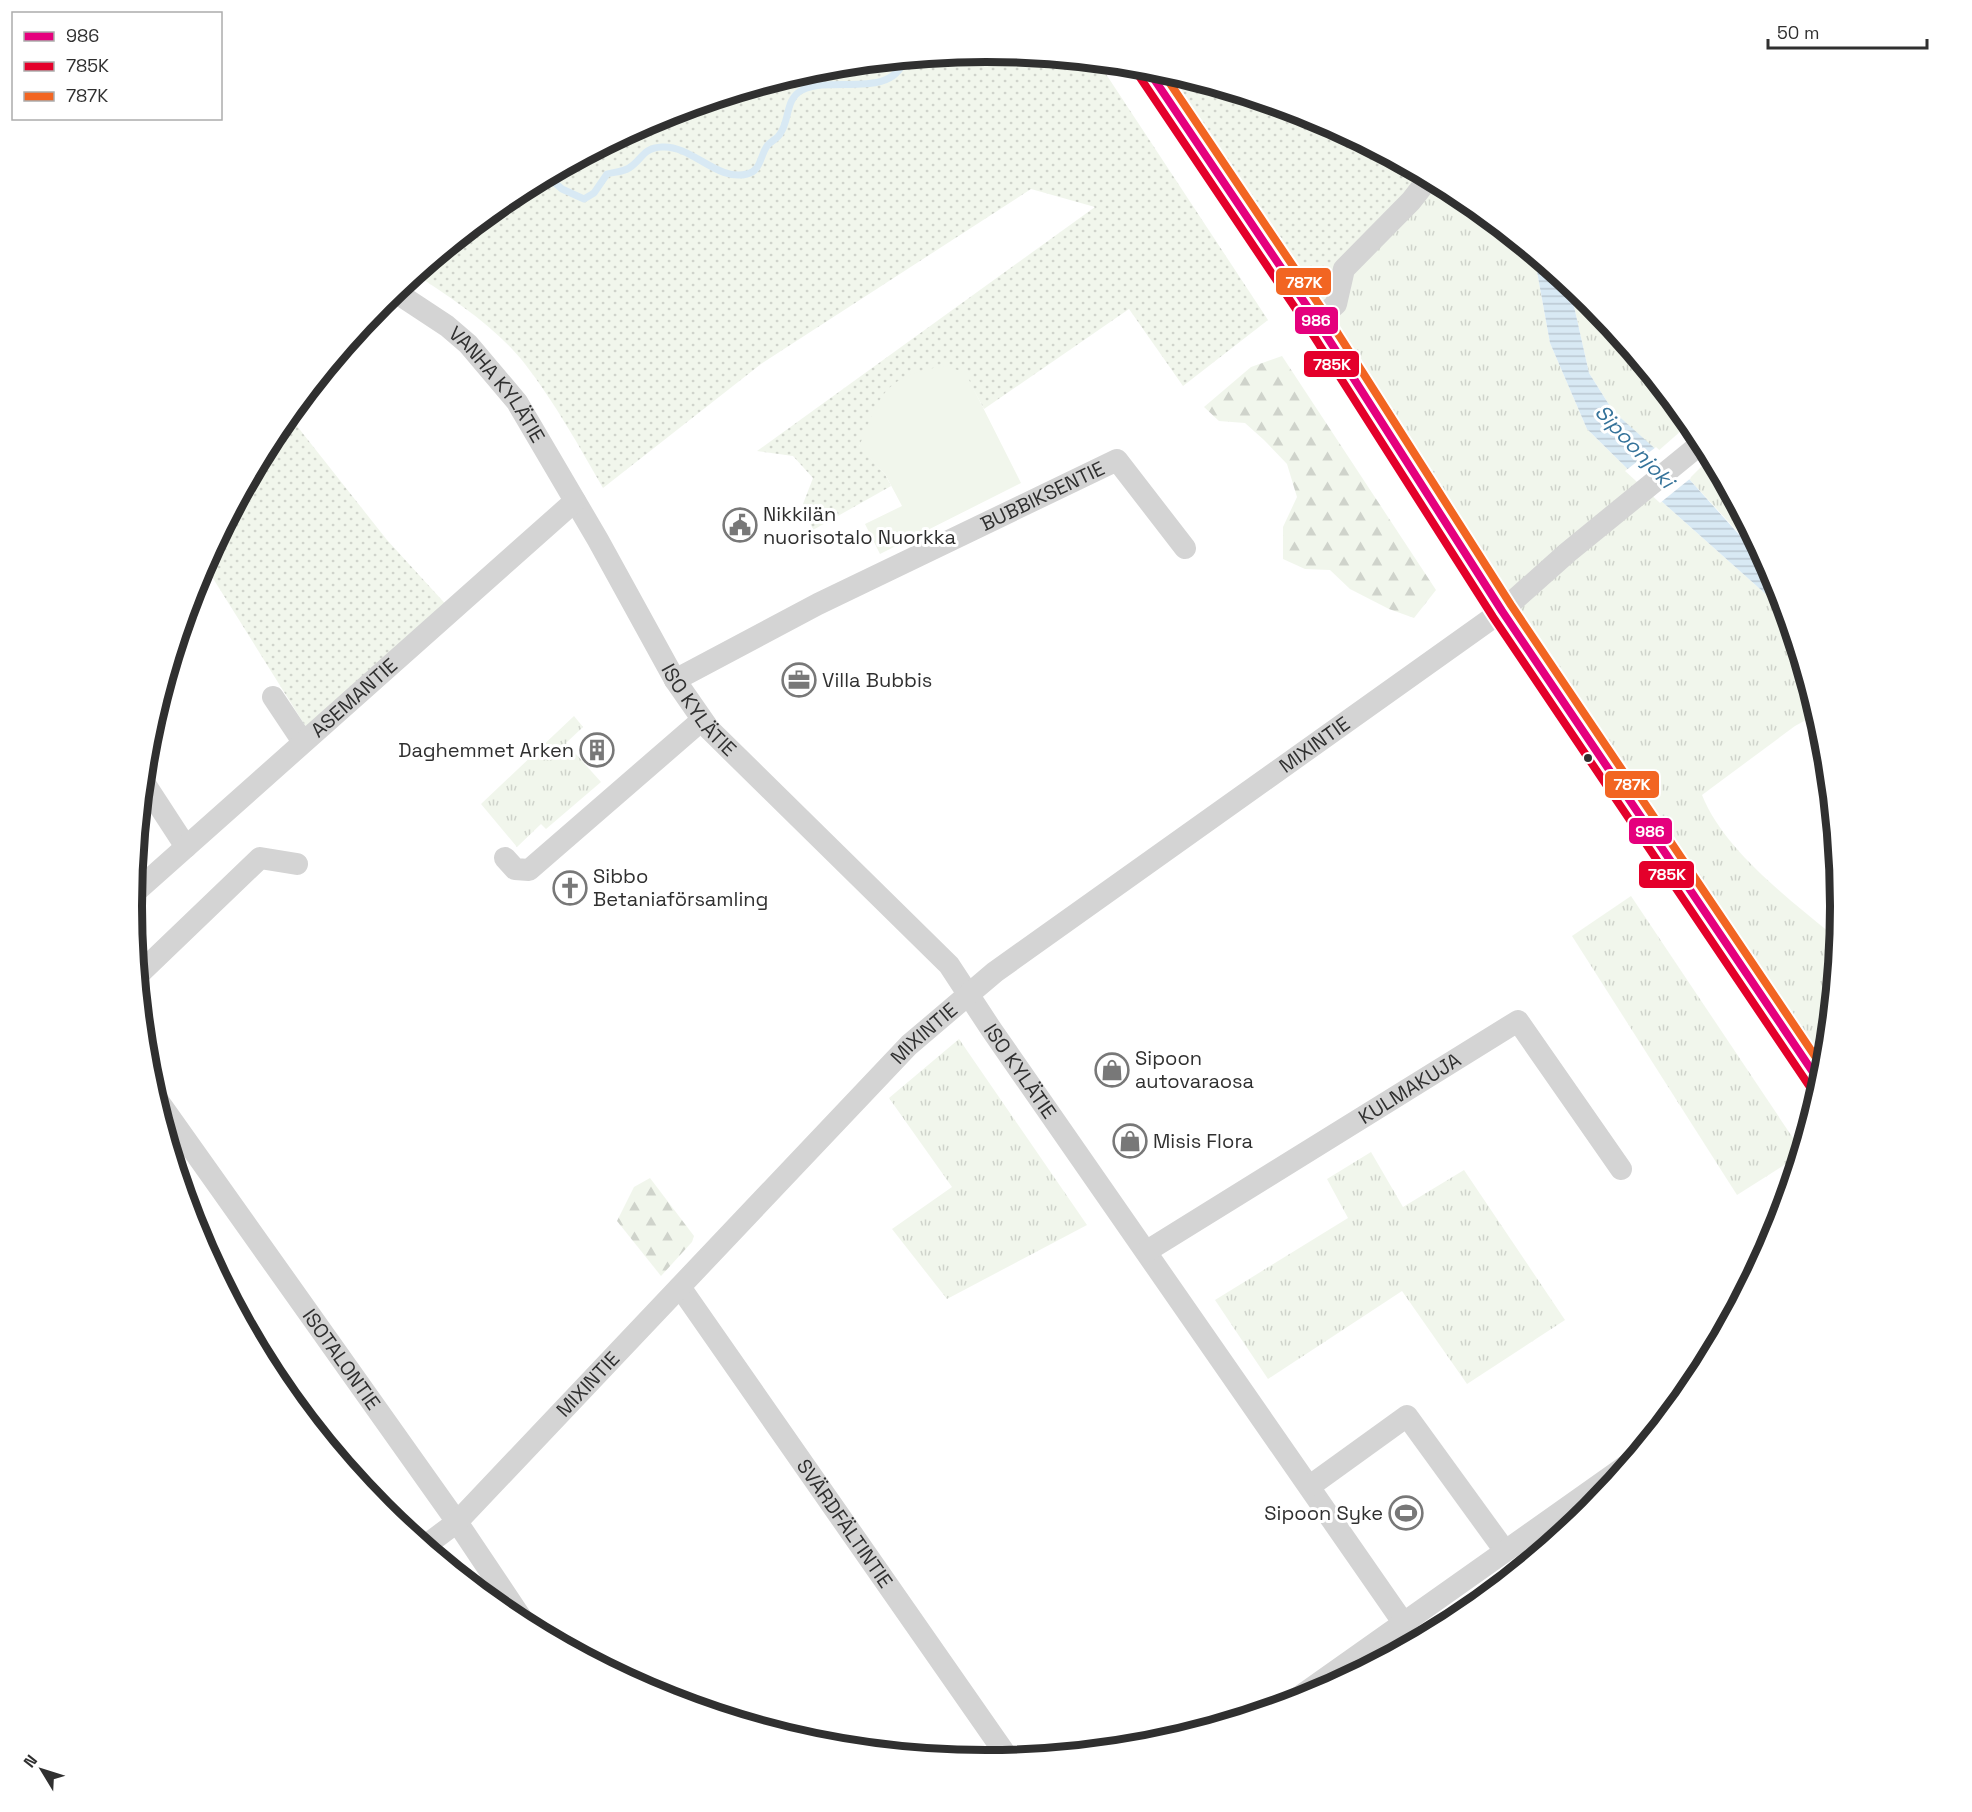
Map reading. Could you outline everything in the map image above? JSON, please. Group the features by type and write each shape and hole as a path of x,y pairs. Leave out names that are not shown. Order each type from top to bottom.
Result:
{"street":[{"path":"1154,79 1317,321 1503,611 1814,1073"},
{"path":"1317,321 1336,304 1344,268 1411,201 1424,185"},
{"name":"VANHA KYLÄTIE","path":"402,296 447,326 493,372 517,402 575,501"},
{"name":"MIXINTIE","path":"430,1542 458,1522 680,1287 851,1121 909,1045 968,994 1503,611 1621,508 1695,448"},
{"name":"BUBBIKSENTIE","path":"675,680 818,604 1118,459 1185,548"},
{"name":"ISO KYLÄTIE","path":"575,501 675,680 702,720 949,965 990,1029 1147,1251 1412,1635"},
{"name":"ASEMANTIE","path":"142,886 575,501"},
{"path":"273,697 303,742"},
{"path":"505,858 515,869 529,870 702,720"},
{"path":"150,791 186,847"},
{"path":"144,969 260,858 297,864"},
{"name":"KULMAKUJA","path":"1147,1251 1518,1021 1621,1169"},
{"name":"ISOTALONTIE","path":"168,1114 458,1522 513,1605"},
{"name":"SVÄRDFÄLTINTIE","path":"680,1287 1003,1750"},
{"path":"1310,1486 1407,1416 1505,1551"},
{"path":"1323,1680 1603,1482"}],"green space":[{"path":"931,63 1041,63 1103,70 1268,320 1183,386 1129,309 984,409 964,372 859,446 885,474 891,486 813,530 803,504 813,478 793,456 757,451 1095,207 1031,189 761,364 603,488 557,409 525,364 501,338 421,278 472,236 517,204 564,175 612,149 663,126 715,106 767,90 821,78"},
{"path":"1161,80 1205,90 1257,106 1309,126 1360,149 1424,185 1317,321"},
{"path":"1423,184 1500,236 1536,265 1550,343 1587,429 1650,491 1773,600 1786,635 1809,718 1795,726 1702,795 1712,815 1740,852 1775,887 1830,932 1823,1016 1816,1061 1317,321 1344,269"},
{"path":"1572,299 1621,349 1683,429 1657,452 1613,411 1589,373"},
{"path":"1282,356 1436,590 1414,618 1389,609 1350,589 1330,570 1305,569 1283,559 1283,527 1297,497 1287,464 1245,423 1219,421 1204,407 1251,367"},
{"path":"943,366 965,372 1021,483 880,554 865,524 902,506 885,474 859,447 879,401 896,382 923,370"},
{"path":"294,423 387,540 451,610 311,735 210,574 229,532 255,484"},
{"path":"1704,464 1748,543 1689,479"},
{"path":"574,716 583,727 566,743 601,782 546,829 541,824 517,847 481,804"},
{"path":"1631,896 1796,1143 1791,1161 1737,1195 1572,936"},
{"path":"959,1039 1087,1225 947,1299 892,1229 952,1187 889,1098"},
{"path":"1371,1152 1403,1207 1464,1170 1565,1320 1467,1384 1402,1291 1268,1379 1215,1300 1348,1218 1327,1179"},
{"path":"650,1178 694,1236 692,1242 661,1276 617,1221 634,1187"}],"water":[{"name":"Sipoonjoki","path":"1536,265 1572,299 1589,373 1613,411 1689,479 1749,546 1773,600 1650,491 1587,429 1550,343"}],"pier":[{"path":"1656,447 1691,478 1660,503 1625,471"}],"waterway":[{"path":"553,182 562,189 584,199 594,193 607,174 627,169 650,149 662,147 684,152 725,173 747,174 755,170 767,146 780,134 790,104 802,90 814,86 874,83 887,79 901,66"}],"transit line":[{"name":"785K","path":"1139,76 1308,327 1493,617 1810,1088"},
{"name":"986","path":"1154,79 1317,321 1502,611 1814,1073"},
{"name":"787K","path":"1169,82 1326,315 1511,605 1816,1058"}],"place":[{"name":"Nikkilän nuorisotalo Nuorkka","path":"740,525"},
{"name":"Villa Bubbis","path":"799,680"},
{"name":"Daghemmet Arken","path":"597,750"},
{"name":"Sibbo Betaniaförsamling","path":"570,888"},
{"name":"Sipoon autovaraosa","path":"1112,1070"},
{"name":"Misis Flora","path":"1130,1141"},
{"name":"Sipoon Syke","path":"1406,1513"}]}
